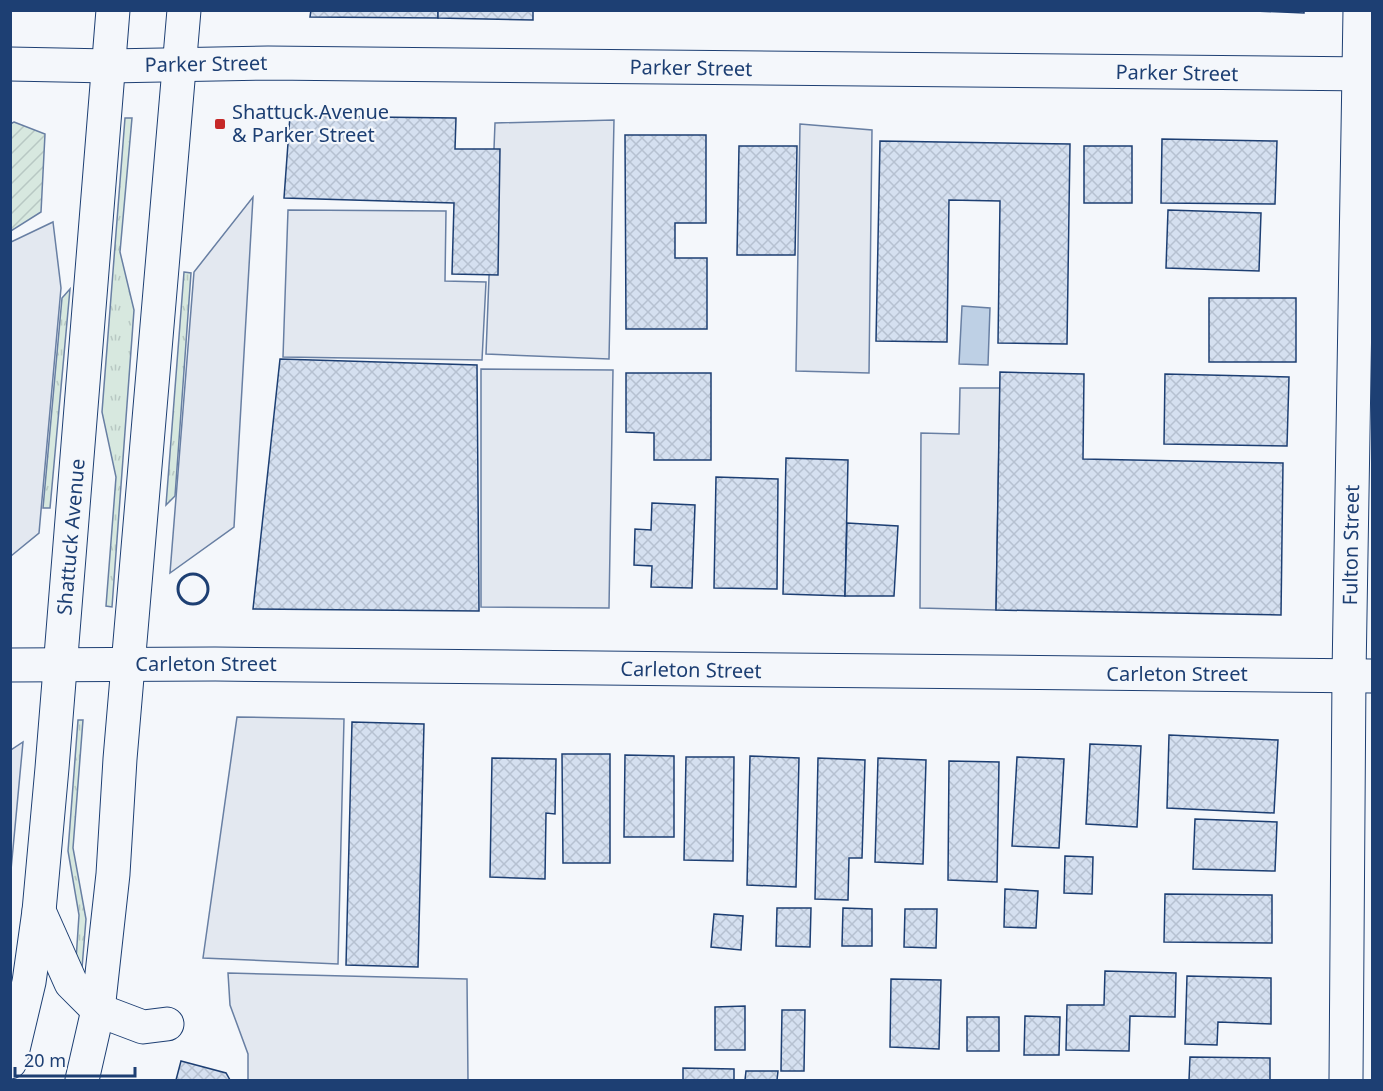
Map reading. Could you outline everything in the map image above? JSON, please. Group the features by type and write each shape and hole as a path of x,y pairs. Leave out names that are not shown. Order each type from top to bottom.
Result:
{"street":[{"name":"Shattuck Avenue","path":"10,1062 29,982 39,911 113,10"},
{"path":"82,1080 98,1010 113,874 184,10"},
{"name":"Fulton Street","path":"1346,1080 1361,676 1366,74 1360,10"},
{"name":"Parker Street","path":"10,64 109,66 268,63 1366,74"},
{"name":"Carleton Street","path":"10,665 215,664 1361,676"},
{"path":"39,911 71,983 98,1010 155,1025"}],"green space":[{"path":"125,118 132,118 120,252 134,310 112,607 106,606 116,477 102,412"},
{"path":"14,122 45,134 41,212 11,231 10,124"},
{"path":"184,272 191,273 175,496 166,505"},
{"path":"70,289 50,508 43,508 62,298"},
{"path":"78,720 83,720 73,848 86,919 82,968 76,960 79,915 68,851"}],"shaded area":[{"path":"614,120 609,359 486,354 495,123"},
{"path":"800,124 872,130 869,373 796,371"},
{"path":"253,197 234,527 170,573 194,272"},
{"path":"288,210 446,211 445,281 486,282 482,360 283,357"},
{"path":"53,222 61,288 39,533 11,556 11,242"},
{"path":"481,369 613,370 609,608 481,607"},
{"path":"960,388 1000,388 996,610 920,608 921,433 959,434"},
{"path":"237,717 344,719 338,964 203,958"},
{"path":"23,742 11,870 11,750"},
{"path":"228,973 467,979 468,1080 248,1080 248,1054 230,1005"}],"water":[{"path":"962,306 990,308 988,365 959,364"}],"building":[{"path":"311,10 438,10 438,18 310,17"},
{"path":"438,10 533,10 533,20 438,18"},
{"path":"1230,10 1304,10 1304,13"},
{"path":"290,116 456,118 455,149 500,149 498,275 452,274 454,203 284,198"},
{"path":"625,135 706,135 706,223 675,223 675,258 707,258 707,329 626,329"},
{"path":"1162,139 1277,141 1275,204 1161,203"},
{"path":"880,141 1070,144 1067,344 998,343 1000,201 949,200 947,342 876,341"},
{"path":"739,146 797,146 795,255 737,255"},
{"path":"1084,146 1132,146 1132,203 1084,203"},
{"path":"1168,210 1261,213 1259,271 1166,268"},
{"path":"1209,298 1296,298 1296,362 1209,362"},
{"path":"280,359 477,365 479,611 253,609"},
{"path":"1000,372 1084,374 1083,459 1283,463 1281,615 996,610"},
{"path":"626,373 711,373 711,460 654,460 654,433 626,432"},
{"path":"1165,374 1289,377 1287,446 1164,444"},
{"path":"786,458 848,460 845,596 783,594"},
{"path":"716,477 778,479 777,589 714,588"},
{"path":"652,503 695,505 692,588 651,587 652,566 634,565 635,529 651,530"},
{"path":"847,523 898,526 894,596 845,596"},
{"path":"352,722 424,724 418,967 346,965"},
{"path":"1169,735 1278,740 1274,813 1167,808"},
{"path":"1090,744 1141,746 1137,827 1086,824"},
{"path":"562,754 610,754 610,863 563,863"},
{"path":"625,755 674,756 674,837 624,837"},
{"path":"750,756 799,758 796,887 747,885"},
{"path":"686,757 734,757 733,861 684,860"},
{"path":"1017,757 1064,759 1059,848 1012,846"},
{"path":"492,758 556,759 555,814 546,813 545,879 490,877"},
{"path":"818,758 865,760 862,858 849,858 848,900 815,899"},
{"path":"878,758 926,760 923,864 875,862"},
{"path":"949,761 999,762 997,882 948,880"},
{"path":"1195,819 1277,822 1275,871 1193,869"},
{"path":"1065,856 1093,857 1092,894 1064,893"},
{"path":"1005,889 1038,891 1036,928 1004,927"},
{"path":"1165,894 1272,895 1272,943 1164,942"},
{"path":"777,908 811,908 810,947 776,946"},
{"path":"843,908 872,909 872,946 842,946"},
{"path":"905,909 937,909 936,948 904,947"},
{"path":"714,914 743,916 741,950 711,947"},
{"path":"1105,971 1176,973 1175,1017 1130,1016 1129,1051 1066,1050 1067,1005 1104,1005"},
{"path":"1187,976 1271,978 1271,1024 1218,1022 1217,1045 1185,1044"},
{"path":"891,979 941,980 939,1049 890,1047"},
{"path":"745,1006 745,1050 715,1050 715,1007"},
{"path":"782,1010 805,1010 804,1071 781,1071"},
{"path":"1025,1016 1060,1017 1059,1055 1024,1055"},
{"path":"967,1017 999,1017 999,1051 967,1051"},
{"path":"1190,1057 1270,1058 1270,1080 1189,1080"},
{"path":"181,1061 226,1073 230,1080 176,1080"},
{"path":"683,1068 734,1069 734,1080 683,1080"},
{"path":"746,1071 778,1071 777,1080 745,1080"}],"wall":[{"path":"193,574 204,578 208,589 204,600 193,604 182,600 178,589 182,578 193,574"}],"place":[{"name":"Shattuck Avenue & Parker Street","path":"220,124"}]}
